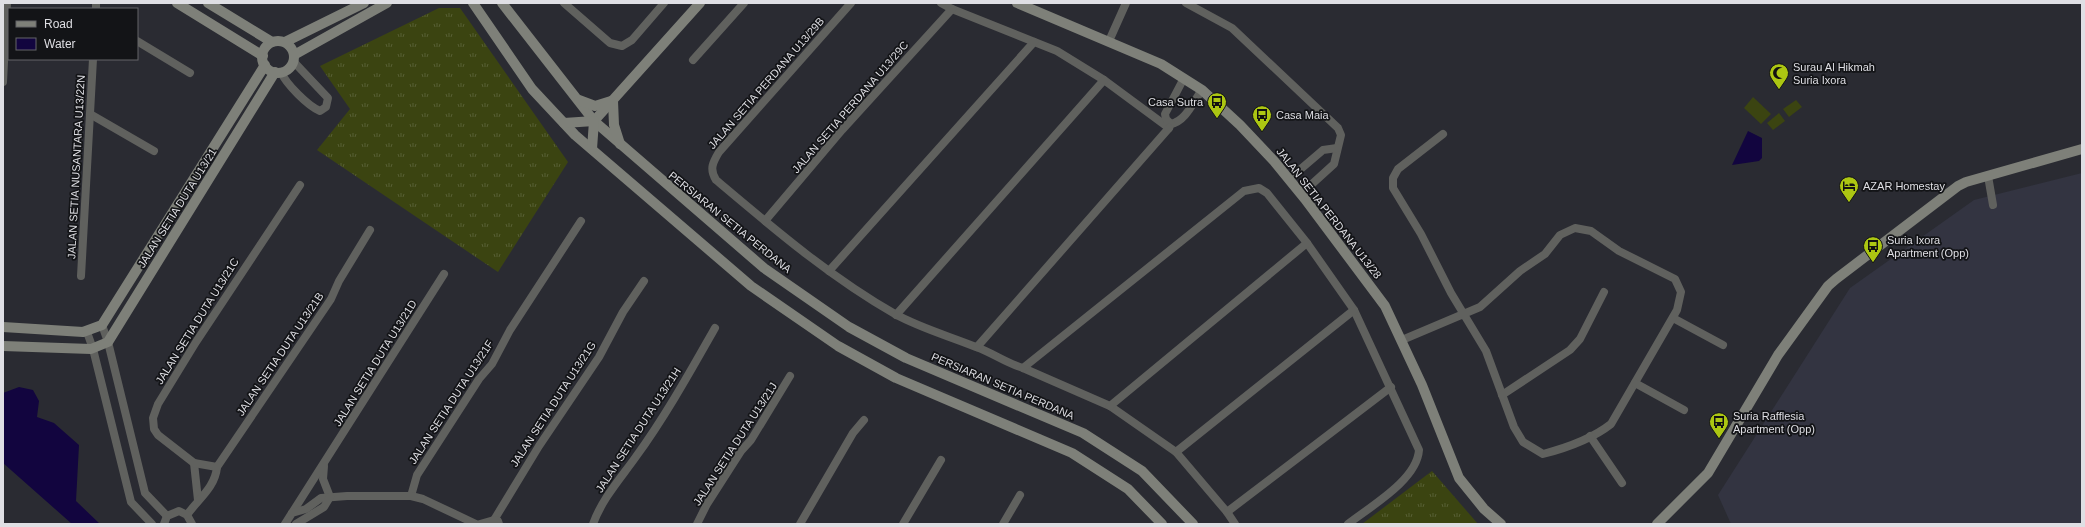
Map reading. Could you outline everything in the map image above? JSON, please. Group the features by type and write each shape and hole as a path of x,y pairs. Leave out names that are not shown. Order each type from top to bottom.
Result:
{"main road":[{"path":"177,3 264,60 278,72 289,68 293,58 387,3"},
{"path":"208,3 272,42"},
{"path":"285,42 364,3"},
{"path":"473,3 532,89 564,123 592,149 751,286 838,346 896,378 1072,453 1128,489 1162,524"},
{"path":"494,3 525,34"},
{"name":"PERSIARAN SETIA PERDANA","path":"502,3 594,121 764,268 849,327 906,358 1083,433 1142,472 1193,524"},
{"path":"592,149 594,121 700,3"},
{"name":"JALAN SETIA PERDANA U13/28","path":"1017,3 1161,64 1202,90 1240,125 1289,179 1372,286 1385,306 1402,340 1458,478 1484,509 1500,524"},
{"path":"264,60 266,48 272,42 280,41 289,45 293,58"},
{"name":"JALAN SETIA DUTA U13/21","path":"102,326 264,60"},
{"name":"JALAN SETIA DUTA U13/21","path":"108,342 278,72"},
{"path":"575,98 595,106 613,101"},
{"path":"613,101 614,125 620,144"},
{"path":"564,123 594,121"},
{"path":"1656,524 1708,473 1778,355 1828,286 1958,186 2082,149"},
{"path":"3,327 87,332 102,326"},
{"path":"3,346 93,349 108,342"}],"street":[{"path":"3,82 7,3"},
{"path":"564,3 610,44 622,46 632,40 664,3"},
{"path":"693,60 744,3"},
{"name":"JALAN SETIA PERDANA U13/29B","path":"765,221 716,180 711,168 713,161 851,3"},
{"path":"942,3 952,9 1057,51 1104,80 1170,126"},
{"path":"1109,41 1126,3"},
{"path":"1186,3 1232,28 1338,128 1341,135 1334,164 1301,194"},
{"name":"JALAN SETIA PERDANA U13/29C","path":"765,221 842,130 952,9"},
{"path":"138,42 190,73"},
{"path":"829,271 1034,42"},
{"path":"278,72 314,109 320,112 326,107 328,98 293,58"},
{"name":"JALAN SETIA NUSANTARA U13/22N","path":"81,276 93,60"},
{"path":"1170,126 1165,114 1184,78"},
{"path":"896,315 1104,80"},
{"path":"977,347 1170,126 1179,122 1184,117 1202,90"},
{"path":"90,114 154,151"},
{"path":"1402,340 1465,314 1480,307 1532,261 1545,254 1560,236 1575,228 1591,231 1619,251 1674,279 1681,292 1681,301 1673,318 1610,424 1602,431 1563,449 1543,454 1523,442 1514,427 1486,351 1465,314 1451,293 1421,234 1393,188 1392,184 1394,173 1443,134"},
{"path":"1289,179 1323,150 1337,148"},
{"path":"1988,176 1993,205"},
{"name":"JALAN SETIA DUTA U13/21C","path":"194,463 158,436 154,429 153,418 158,404 251,257 300,185"},
{"path":"1023,368 1244,191 1259,188 1267,193 1307,243 1354,310 1419,450 1418,458 1407,478 1348,524"},
{"name":"JALAN SETIA DUTA U13/21F","path":"411,496 417,475 479,378 492,364 510,330 581,221"},
{"path":"765,221 796,247 829,271 896,315 956,340 977,347 1010,364 1023,368 1110,406 1176,452 1227,512 1235,524"},
{"name":"JALAN SETIA DUTA U13/21B","path":"187,515 198,500 206,495 212,486 217,467 331,299 339,281 370,230"},
{"path":"1110,406 1307,243"},
{"name":"JALAN SETIA DUTA U13/21D","path":"285,524 444,274"},
{"name":"JALAN SETIA DUTA U13/21G","path":"497,522 539,446 599,357 623,312 644,281"},
{"path":"1502,395 1570,350 1580,339 1604,292"},
{"path":"1176,452 1354,310"},
{"path":"1673,318 1723,345"},
{"path":"102,326 108,342 145,493 167,516"},
{"name":"JALAN SETIA DUTA U13/21H","path":"593,524 596,515 617,481 635,458 678,392 715,328"},
{"path":"87,332 93,349 130,502 152,524"},
{"name":"JALAN SETIA DUTA U13/21J","path":"697,524 707,504 741,451 751,440 790,376"},
{"path":"1635,383 1684,410"},
{"path":"1227,512 1391,387"},
{"path":"800,524 853,433 864,420"},
{"path":"1590,436 1622,483"},
{"path":"903,524 941,460"},
{"path":"198,500 194,463 217,467"},
{"path":"324,463 323,479 330,497"},
{"path":"1003,524 1020,495"},
{"path":"292,513 306,508 321,498 411,496 423,499 476,524"},
{"path":"296,524 324,507 330,497"},
{"path":"164,524 167,516 175,512 187,515 192,524"},
{"path":"480,524 497,522"}],"shaded area":[{"path":"2082,173 2082,524 1731,524 1718,495 1850,288 1974,200"}],"green space":[{"path":"439,8 460,8 568,162 498,272 317,150 350,109 320,66"},
{"path":"1753,97 1771,114 1761,124 1744,108"},
{"path":"1796,100 1802,107 1789,117 1783,109"},
{"path":"1779,113 1785,121 1773,130 1767,123"},
{"path":"1432,471 1478,524 1362,524"}],"water":[{"path":"1748,131 1762,138 1762,158 1759,161 1732,165"},
{"path":"19,387 33,390 39,401 37,417 54,423 79,445 76,501 100,524 72,524 3,463 3,393"}],"place":[{"name":"Surau Al Hikmah Suria Ixora","path":"1779,90"},
{"name":"Casa Sutra","path":"1217,119"},
{"name":"Casa Maia","path":"1262,132"},
{"name":"AZAR Homestay","path":"1849,203"},
{"name":"Suria Ixora Apartment (Opp)","path":"1873,263"},
{"name":"Suria Rafflesia Apartment (Opp)","path":"1719,439"}]}
